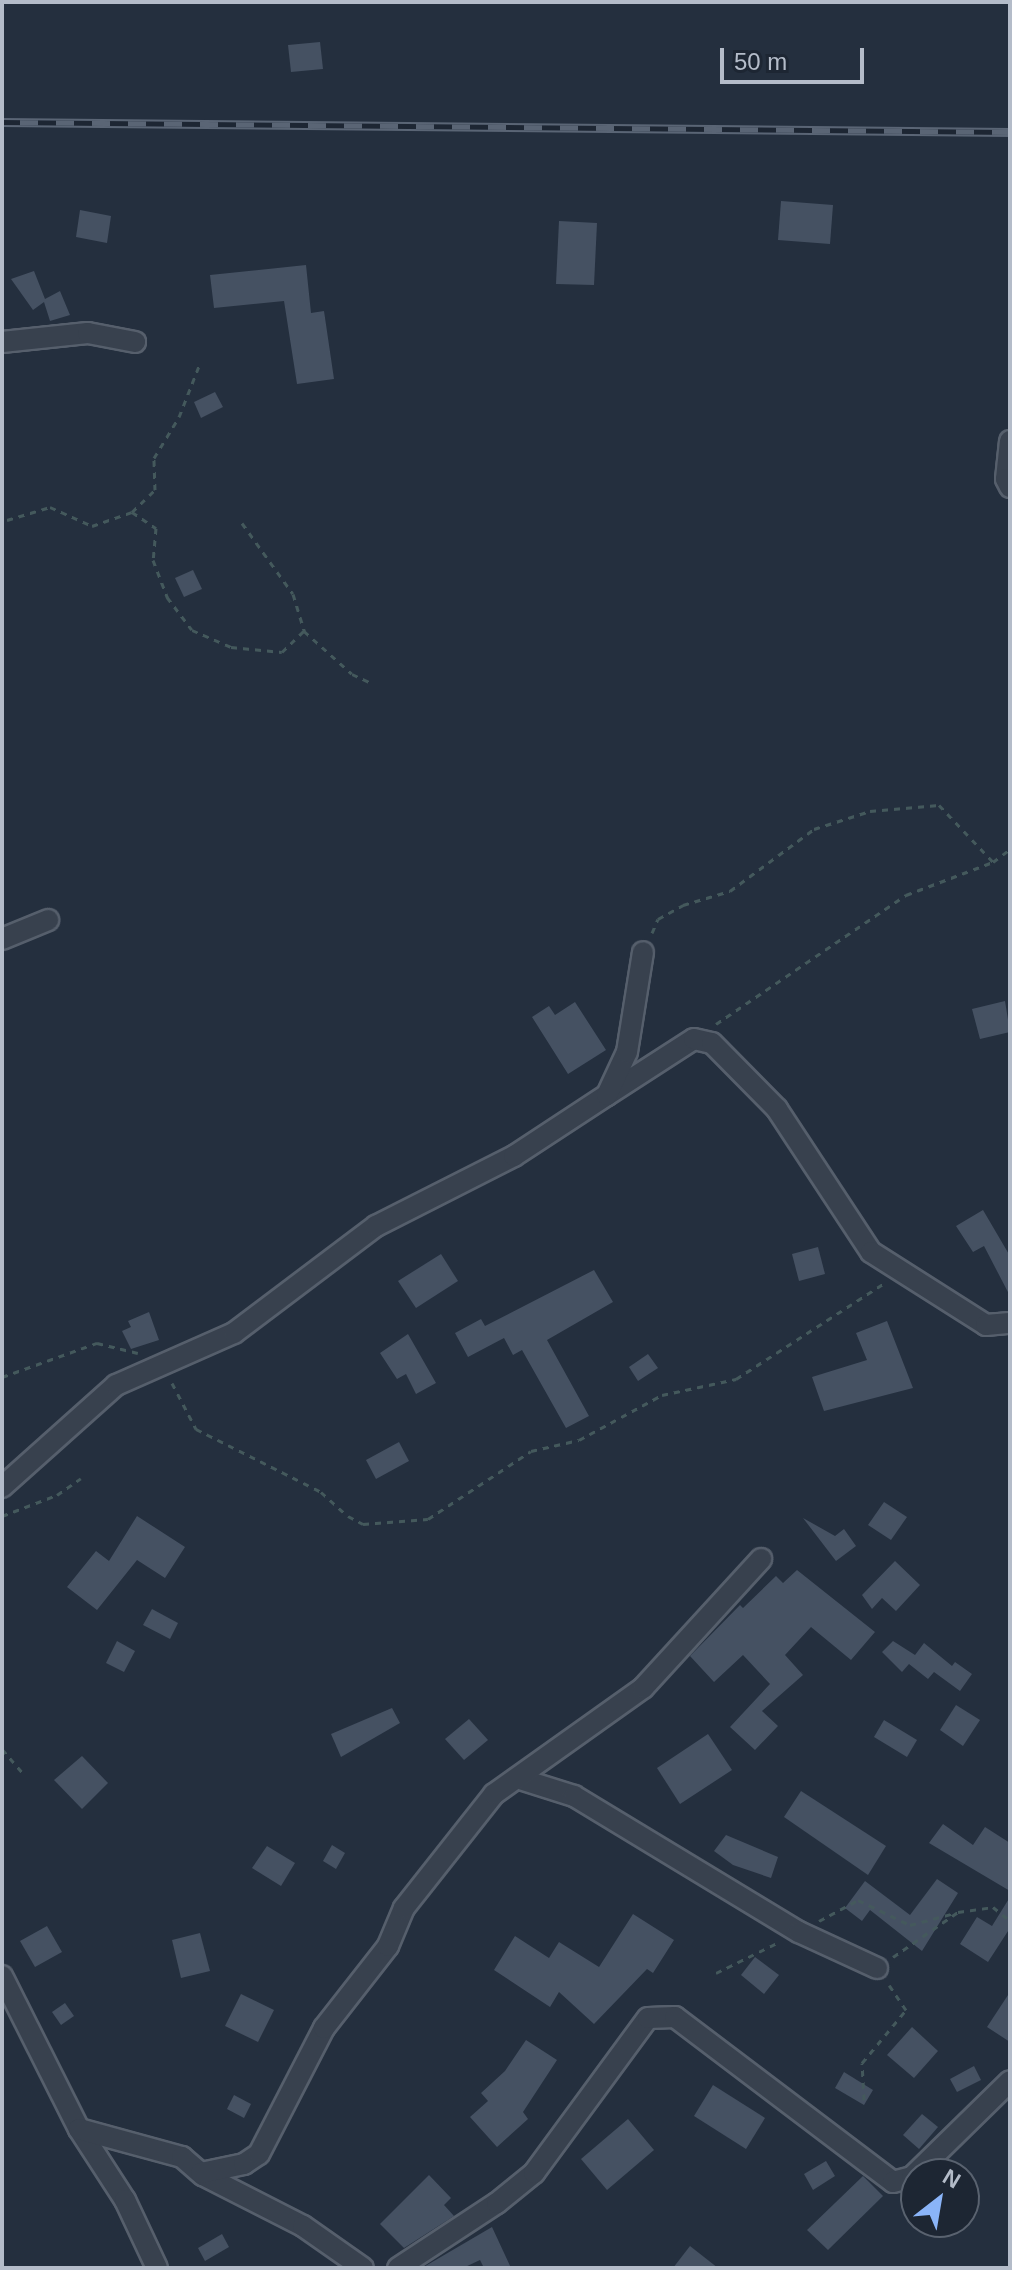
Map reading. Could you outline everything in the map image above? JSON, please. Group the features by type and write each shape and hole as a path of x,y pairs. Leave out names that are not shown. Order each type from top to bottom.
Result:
{"street":[{"path":"2,342 88,333 135,342"},
{"path":"1010,441 1006,479 1010,487"},
{"path":"2,939 48,920"},
{"path":"607,1095 627,1052 643,952"},
{"path":"2,1487 116,1385 234,1333 376,1226 514,1156 694,1039 712,1043 734,1061 777,1109 871,1252 901,1274 986,1325 1010,1323"},
{"path":"201,2173 244,2164 259,2154 324,2028 388,1946 404,1908 494,1794 520,1779 601,1714 643,1688 761,1559"},
{"path":"520,1779 574,1796 799,1932 877,1968"},
{"path":"2,1976 79,2129 125,2200 157,2268"},
{"path":"398,2268 497,2203 534,2173 648,2018 675,2017 893,2182 912,2177 1010,2081"},
{"path":"79,2129 182,2157 201,2173 303,2226 363,2268"}],"path":[{"path":"7,520 50,507 92,526 132,512 155,490 154,458 179,417 199,366"},
{"path":"132,512 156,528 153,560 167,597 192,630 231,647 282,652 304,631"},
{"path":"242,523 293,594 304,631 352,674 371,683"},
{"path":"643,952 658,919 683,905 730,891 814,829 870,811 939,805 993,862"},
{"path":"694,1039 906,895 993,862 1010,849"},
{"path":"2,1377 97,1343 123,1345 163,1365 196,1429 221,1445 321,1492 363,1524 428,1519 531,1451 579,1440 662,1395 736,1379 901,1274"},
{"path":"2,1516 57,1495 81,1478"},
{"path":"2,1749 23,1773"},
{"path":"864,2100 862,2063 906,2010 877,1968 958,1912 993,1907 1010,1921"}],"building":[{"path":"320,42 323,69 291,72 288,45"},
{"path":"781,201 833,205 830,244 778,240"},
{"path":"80,210 111,216 107,243 76,237"},
{"path":"559,221 597,223 594,285 556,284"},
{"path":"306,265 311,313 324,311 334,379 297,384 284,301 214,308 210,275"},
{"path":"34,271 45,299 60,291 70,315 50,321 44,302 33,310 11,279"},
{"path":"215,392 223,407 201,418 194,402"},
{"path":"193,570 202,589 184,597 175,578"},
{"path":"1005,1001 1010,1032 980,1039 972,1009"},
{"path":"575,1002 606,1050 568,1074 532,1017 549,1006 555,1015"},
{"path":"983,1210 1010,1256 1010,1296 984,1246 973,1252 956,1226"},
{"path":"818,1247 825,1274 799,1281 792,1254"},
{"path":"441,1254 458,1281 416,1308 398,1281"},
{"path":"594,1270 613,1302 547,1340 589,1416 566,1428 522,1350 513,1355 504,1338 468,1357 455,1333 481,1319 485,1326"},
{"path":"149,1312 159,1340 131,1349 122,1331 131,1327 128,1321"},
{"path":"887,1321 913,1388 824,1411 812,1377 867,1360 856,1333"},
{"path":"408,1334 436,1383 416,1394 406,1374 397,1379 380,1353"},
{"path":"648,1354 658,1368 638,1381 629,1367"},
{"path":"399,1442 409,1461 376,1479 366,1460"},
{"path":"884,1502 907,1517 891,1540 868,1525"},
{"path":"137,1516 185,1547 165,1578 137,1560 97,1610 67,1587 96,1551 109,1561"},
{"path":"803,1518 835,1536 844,1529 856,1546 836,1561"},
{"path":"895,1561 920,1585 896,1611 882,1598 872,1609 862,1595"},
{"path":"797,1570 875,1632 851,1660 811,1627 785,1655 803,1675 762,1711 778,1726 755,1750 730,1727 770,1684 743,1655 714,1682 690,1656 740,1605 743,1608 776,1576 783,1583"},
{"path":"152,1609 178,1623 170,1639 143,1625"},
{"path":"117,1641 135,1651 124,1672 106,1663"},
{"path":"893,1641 915,1655 924,1643 952,1666 955,1662 972,1674 960,1691 934,1672 928,1679 909,1664 902,1672 882,1652"},
{"path":"956,1705 980,1720 963,1746 940,1730"},
{"path":"392,1708 400,1723 341,1757 331,1734"},
{"path":"469,1719 488,1740 464,1760 445,1739"},
{"path":"884,1720 917,1740 907,1757 874,1737"},
{"path":"708,1734 732,1770 680,1804 657,1768"},
{"path":"82,1756 108,1783 82,1809 54,1780"},
{"path":"801,1791 886,1846 868,1875 784,1817"},
{"path":"943,1824 973,1845 985,1827 1010,1843 1010,1891 929,1843"},
{"path":"726,1835 778,1857 771,1878 733,1865 714,1851"},
{"path":"332,1845 345,1853 336,1869 323,1861"},
{"path":"267,1846 295,1863 281,1886 252,1868"},
{"path":"937,1879 958,1893 922,1951 870,1910 862,1921 845,1908 865,1881 910,1915"},
{"path":"1010,1897 1010,1928 988,1962 960,1944 977,1917 992,1926"},
{"path":"633,1914 674,1940 653,1973 647,1969 594,2024 559,1992 550,2007 494,1970 515,1936 549,1958 559,1942 599,1967"},
{"path":"47,1926 62,1952 35,1967 20,1941"},
{"path":"200,1933 210,1971 181,1978 172,1940"},
{"path":"755,1957 779,1975 764,1994 741,1975"},
{"path":"1010,1992 1010,2042 987,2027"},
{"path":"241,1994 274,2010 258,2042 225,2026"},
{"path":"65,2003 74,2016 61,2025 52,2012"},
{"path":"912,2027 938,2051 914,2078 887,2055"},
{"path":"526,2040 557,2060 523,2112 528,2119 497,2147 470,2117 488,2101 481,2093 505,2071"},
{"path":"974,2066 981,2080 957,2092 950,2079"},
{"path":"844,2072 873,2090 864,2105 835,2088"},
{"path":"713,2085 765,2118 746,2149 694,2116"},
{"path":"234,2095 251,2104 244,2118 227,2109"},
{"path":"922,2114 938,2127 919,2149 903,2135"},
{"path":"628,2119 654,2150 607,2190 581,2159"},
{"path":"826,2161 835,2176 813,2190 804,2174"},
{"path":"429,2175 451,2198 444,2205 454,2216 404,2248 380,2224"},
{"path":"863,2176 883,2196 828,2250 807,2230"},
{"path":"492,2227 511,2268 484,2268 480,2260 463,2268 422,2268"},
{"path":"222,2234 229,2247 205,2261 198,2248"},
{"path":"690,2246 718,2268 673,2268"}],"railway":[{"path":"2,122 1010,132"}]}
